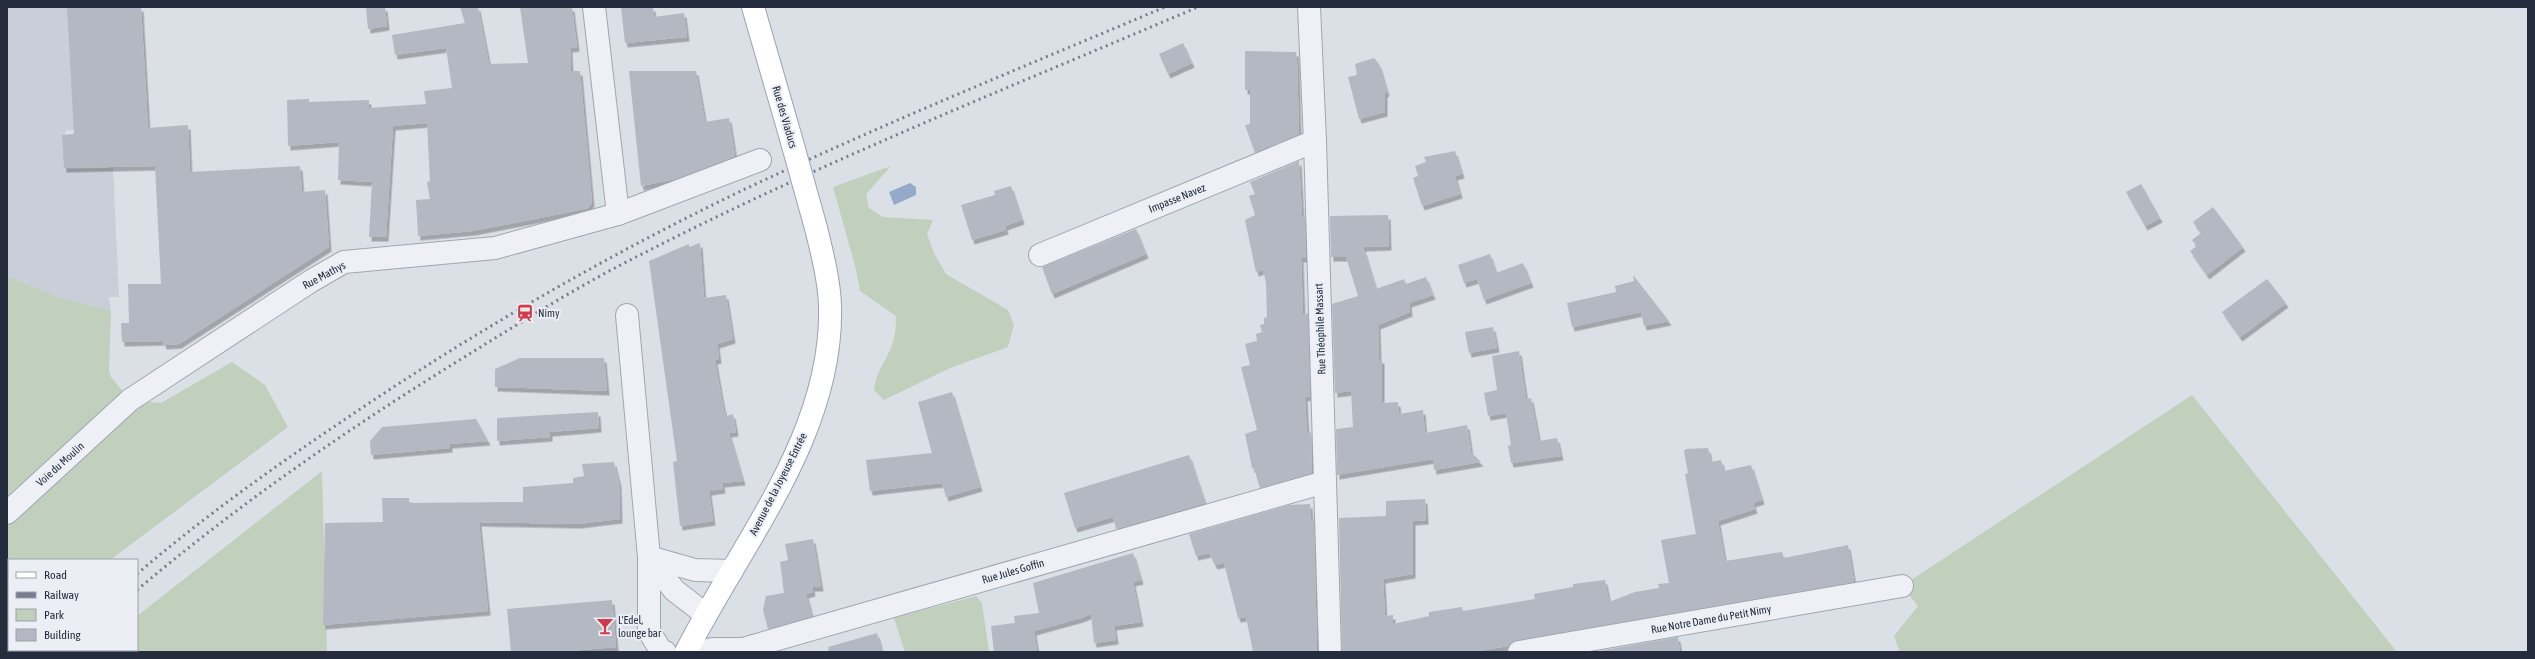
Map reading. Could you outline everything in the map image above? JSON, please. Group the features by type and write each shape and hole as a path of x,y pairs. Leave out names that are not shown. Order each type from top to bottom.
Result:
{"main road":[{"name":"Rue des Viaducs","path":"753,7 816,228"},
{"name":"Avenue de la Joyeuse Entrée","path":"686,652 705,614 732,571 784,477 803,435 818,394 829,337 830,305 826,269 816,228"}],"street":[{"path":"594,7 618,214"},
{"name":"Rue Théophile Massart","path":"1309,7 1315,141 1330,652"},
{"name":"Impasse Navez","path":"1040,255 1315,141"},
{"name":"Rue Mathys","path":"114,416 136,396 311,281 344,262 494,248 618,214 760,160"},
{"path":"627,315 649,557 649,630 661,651 665,652"},
{"name":"Voie du Moulin","path":"7,513 114,416"},
{"name":"Rue Jules Goffin","path":"701,652 712,649 743,649 1325,482"},
{"path":"649,557 695,570 732,571"},
{"path":"649,557 674,590 705,614"},
{"name":"Rue Notre Dame du Petit Nimy","path":"1519,652 1902,586"}],"shaded area":[{"path":"7,7 70,7 79,129 65,131 68,169 113,168 119,297 109,297 111,311 61,298 7,276"}],"green space":[{"path":"891,166 866,194 869,208 883,217 933,220 927,234 934,253 946,274 1008,310 1014,325 1008,347 950,368 884,400 874,390 878,374 893,342 896,316 860,291 856,269 833,187"},
{"path":"7,276 61,298 111,311 109,370 111,377 130,400 161,403 232,362 265,385 288,427 111,559 8,559 8,651 30,651 7,652"},
{"path":"2192,395 2397,652 1900,652 1894,636 1918,606 1902,586"},
{"path":"322,471 327,652 94,652 138,651 138,615"},
{"path":"976,596 982,603 989,652 905,652 894,618"}],"water":[{"path":"910,183 916,187 916,195 894,205 889,192"}],"building":[{"path":"67,7 141,7 148,128 188,125 190,172 300,166 302,192 325,190 329,247 179,344 164,345 163,341 122,342 121,323 129,323 128,284 161,284 155,166 64,168 62,135 74,134"},
{"path":"366,7 385,7 387,26 368,29"},
{"path":"460,7 478,7 489,64 528,63 520,7 572,7 577,47 570,48 571,71 580,71 592,202 588,208 555,215 473,231 418,236 416,200 430,199 427,182 430,181 427,123 393,126 386,237 369,237 372,182 338,180 339,142 288,146 287,100 309,99 309,102 369,100 369,108 426,104 424,91 452,88 446,48 395,55 392,35 465,23"},
{"path":"621,7 653,7 654,17 684,13 687,37 625,43"},
{"path":"1183,43 1192,63 1168,74 1159,54"},
{"path":"1245,51 1296,52 1297,61 1299,134 1255,153 1245,125 1250,124 1250,90 1245,90"},
{"path":"1374,58 1379,64 1387,92 1385,93 1385,112 1359,119 1348,77 1357,75 1355,64"},
{"path":"629,71 696,71 705,122 729,118 735,156 676,179 641,186"},
{"path":"1455,151 1462,174 1455,176 1460,194 1422,206 1413,178 1418,176 1415,166 1426,162 1424,157"},
{"path":"1299,161 1302,216 1305,216 1306,258 1301,258 1303,315 1308,313 1310,396 1305,397 1307,433 1311,432 1312,473 1260,488 1254,468 1252,468 1245,434 1257,430 1241,367 1250,365 1245,344 1257,341 1256,334 1262,332 1260,325 1264,324 1264,318 1267,317 1266,283 1263,270 1256,272 1245,220 1255,215 1249,196 1255,194 1250,182"},
{"path":"2141,184 2160,218 2145,226 2126,192"},
{"path":"1011,186 1022,220 1005,226 1006,230 972,240 961,205 995,195 994,191"},
{"path":"2213,207 2243,247 2207,275 2190,251 2197,246 2192,240 2201,233 2193,222"},
{"path":"1388,215 1389,246 1363,247 1376,289 1404,279 1406,284 1426,277 1433,295 1409,303 1410,312 1378,325 1379,359 1382,359 1382,403 1398,402 1399,414 1423,410 1425,433 1467,425 1471,452 1481,462 1434,470 1433,459 1337,475 1336,429 1353,427 1351,391 1335,393 1332,304 1358,296 1346,257 1331,257 1330,216"},
{"path":"1136,229 1146,254 1052,294 1042,267"},
{"path":"700,243 704,298 726,295 733,339 717,344 719,359 715,360 724,412 727,412 727,416 733,414 736,432 729,433 743,481 722,483 723,489 709,491 713,521 680,526 673,462 677,461 649,261 689,244 689,247"},
{"path":"1490,254 1496,273 1523,263 1531,283 1484,300 1477,279 1464,283 1458,265"},
{"path":"1633,275 1669,321 1644,326 1641,312 1572,327 1567,303 1616,292 1615,286 1634,281"},
{"path":"2267,279 2286,303 2240,337 2222,312"},
{"path":"1493,327 1497,348 1469,353 1465,332"},
{"path":"1519,351 1526,399 1531,398 1539,441 1557,438 1561,456 1511,463 1508,446 1511,445 1506,413 1488,416 1484,393 1497,390 1492,356"},
{"path":"520,358 604,358 607,391 495,387 495,369"},
{"path":"952,392 980,487 946,497 942,483 870,491 866,460 932,453 918,402"},
{"path":"598,412 599,428 550,432 550,437 497,441 497,418"},
{"path":"476,419 488,441 450,444 450,448 371,455 370,441 382,427"},
{"path":"1708,448 1711,462 1721,460 1724,471 1751,465 1762,500 1753,503 1755,509 1718,521 1725,561 1782,552 1784,558 1848,545 1854,582 1517,640 1508,646 1473,652 1342,652 1339,518 1386,516 1386,501 1425,499 1426,520 1413,521 1413,574 1383,579 1385,616 1393,615 1393,624 1429,616 1429,612 1462,607 1463,611 1535,599 1534,594 1573,587 1573,584 1605,580 1609,602 1635,592 1659,588 1658,584 1669,583 1661,540 1696,534 1685,474 1688,473 1684,451 1686,449"},
{"path":"1189,455 1205,503 1116,529 1113,517 1075,528 1064,493"},
{"path":"614,462 619,483 620,519 578,524 479,522 488,611 323,625 325,523 383,522 382,498 409,498 409,503 523,502 523,487 573,483 573,478 584,476 582,464"},
{"path":"1310,504 1311,519 1314,519 1317,652 1253,652 1246,617 1238,618 1224,563 1215,565 1209,553 1196,556 1189,534 1289,505"},
{"path":"813,539 821,587 812,587 813,592 806,594 812,616 768,629 763,610 766,596 784,593 780,562 788,560 785,544"},
{"path":"1133,553 1141,580 1133,582 1141,622 1114,626 1116,640 1094,643 1091,614 1034,631 1037,650 994,652 991,626 1015,623 1014,616 1039,613 1033,583"},
{"path":"612,600 616,647 557,652 511,652 507,609"},
{"path":"877,633 882,652 829,652 828,647"},
{"path":"1678,637 1680,652 1593,652"}],"railway":[{"path":"138,573 237,495 341,422 487,328 587,271 689,217 793,167 952,97 1165,7"},
{"path":"138,589 176,557 258,495 342,436 471,353 554,302 597,278 640,255 777,188 917,126 1198,7"}],"place":[{"name":"Nimy","path":"525,313"},
{"name":"L'Edel, lounge bar","path":"605,626"}]}
